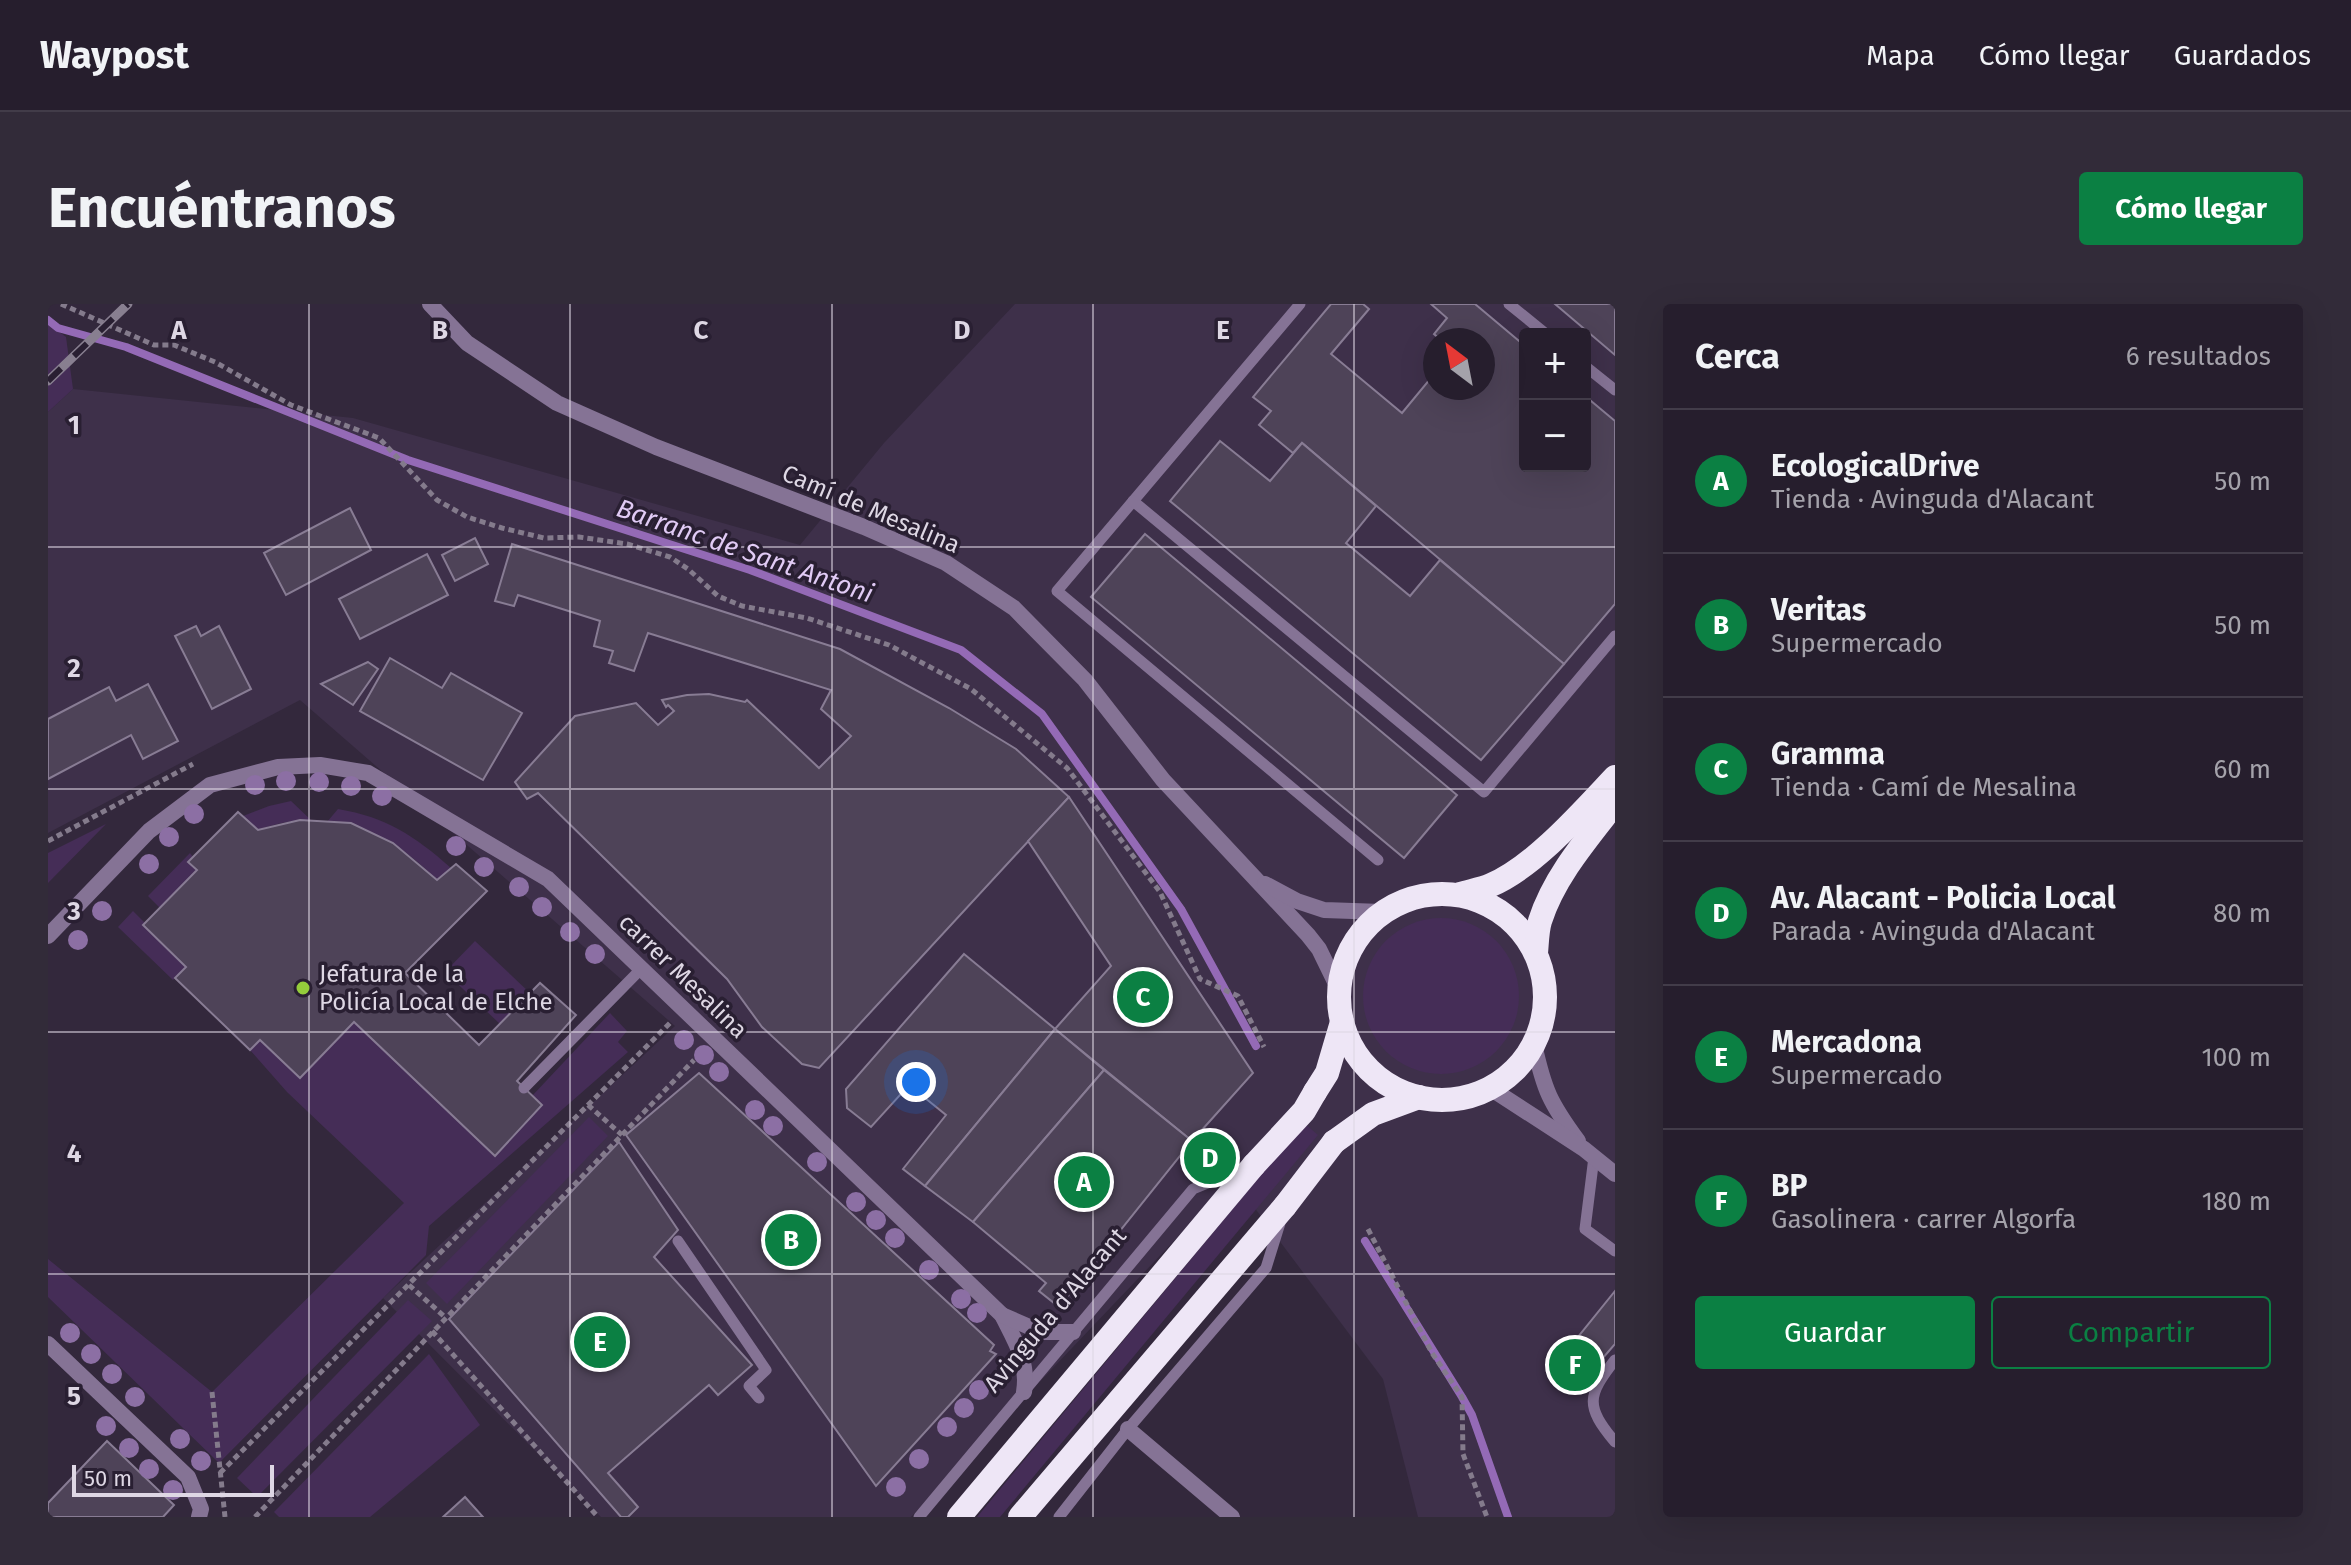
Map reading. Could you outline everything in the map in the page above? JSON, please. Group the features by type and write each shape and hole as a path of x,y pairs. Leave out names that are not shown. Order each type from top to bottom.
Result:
{"highway":[{"path":"1458,894 1482,901 1504,914 1523,931 1544,975 1546,999 1543,1022 1534,1044 1515,1069 1490,1088 1448,1100 1419,1097 1401,1092 1369,1071 1348,1040 1342,1022 1339,990 1341,972 1356,938 1382,912 1418,896 1458,894 1490,885 1515,871 1561,832 1615,777"},
{"path":"1536,953 1540,923 1547,905 1573,857 1615,803"},
{"name":"Avinguda d'Alacant","path":"959,1517 1254,1165 1304,1111 1327,1073 1342,1022"},
{"path":"1020,1517 1285,1206 1334,1142 1373,1114 1419,1097"}],"street":[{"name":"Camí de Mesalina","path":"430,304 467,343 557,403 656,447 864,527 946,563 1014,608 1085,680 1182,801 1261,881 1283,911 1319,949 1339,990"},
{"name":"carrer Mesalina","path":"48,936 149,831 210,785 278,767 320,765 368,773 548,879 1002,1315 1023,1356 1024,1392"},
{"name":"Camí de Mesalina","path":"1261,881 1297,901 1324,910 1382,912"},
{"path":"1534,1044 1544,1088 1554,1109 1589,1153"},
{"path":"1490,1088 1589,1153 1615,1174"},
{"name":"carrer Mesalina","path":"1002,1315 1041,1332 1073,1332"},
{"path":"48,1344 188,1477 201,1509 199,1517"},
{"path":"1128,1429 1232,1517"}],"lane":[{"path":"1300,304 1057,591 1378,860"},
{"path":"1509,304 1539,328"},
{"path":"1591,371 1615,390"},
{"path":"1133,501 1484,792 1615,636"},
{"path":"524,1088 641,969"},
{"path":"1589,1153 1585,1229 1615,1251"},
{"name":"Avinguda d'Alacant","path":"919,1517 1193,1189 1254,1165"},
{"path":"1059,1517 1128,1429 1266,1268 1285,1206"},
{"path":"678,1241 766,1370 749,1386 759,1398"},
{"path":"1614,1362 1594,1389 1591,1407 1615,1442"}],"path":[{"path":"61,304 154,345 174,345 215,362 291,405 379,438 437,500 467,517 544,538 579,537 627,544 670,557 718,596 742,606 807,618 889,645 971,689 1067,768 1160,892 1200,979 1238,996 1264,1047"},
{"path":"48,841 193,764"},
{"path":"220,1473 671,1022"},
{"path":"255,1517 694,1060"},
{"path":"588,1105 622,1135"},
{"path":"1368,1229 1432,1353 1462,1397 1463,1454 1487,1517"},
{"path":"409,1285 446,1318"},
{"path":"432,1331 598,1517"},
{"path":"212,1392 225,1517"}],"shaded area":[{"path":"1015,304 1615,304 1615,1517 1418,1517 1383,1379 1233,1179 911,1517 601,1517 383,1298 675,1026 300,700 48,833 48,412 73,389 353,418 800,545 884,443"},
{"path":"48,323 66,337 73,389 48,412"},
{"path":"291,801 312,821 285,822 258,830 243,816 269,806"},
{"path":"338,809 371,817 399,830 425,846 451,868 437,880 387,840 359,828 327,822"},
{"path":"106,824 48,883 48,853"},
{"path":"190,853 193,857 189,862 197,870 160,908 148,896"},
{"path":"133,911 145,923 143,926 186,967 173,980 118,927"},
{"path":"1441,918 1471,924 1496,941 1513,966 1519,996 1513,1026 1496,1051 1471,1068 1441,1074 1411,1068 1386,1051 1369,1026 1363,996 1369,966 1386,941 1411,924"},
{"path":"475,941 530,993 500,1024 445,972"},
{"path":"610,1013 627,1031 618,1042 628,1052 429,1226 426,1255 219,1463 48,1297 48,1259 212,1392 404,1203 287,1092 250,1050 260,1040 301,1078 354,1022 495,1156 541,1106 532,1096"},
{"path":"589,1117 608,1136 447,1304 426,1283"},
{"path":"1304,1123 1318,1135 1000,1517 977,1517"},
{"path":"408,1300 432,1321 257,1497 237,1478"},
{"path":"429,1354 480,1425 370,1517 279,1517 274,1512"}],"building":[{"path":"1331,304 1363,304 1369,309 1331,354 1402,413 1423,388 1423,400 1495,400 1495,328 1439,328 1447,318 1431,304 1475,304 1519,341 1519,472 1591,472 1591,401 1615,421 1615,604 1564,664 1302,443 1293,453 1259,425 1271,411 1253,397"},
{"path":"1555,304 1615,304 1615,355 1591,335 1591,328 1583,328"},
{"path":"1220,441 1270,481 1302,443 1376,506 1346,543 1410,596 1440,560 1564,664 1481,760 1170,501"},
{"path":"350,508 371,550 286,595 264,553"},
{"path":"1145,534 1457,795 1404,858 1091,597"},
{"path":"475,538 488,564 455,581 442,555"},
{"path":"512,544 840,649 949,708 1016,749 1069,797 819,1068 802,1064 762,1027 727,979 538,793 527,799 515,782 575,716 636,703 658,725 674,711 668,705 666,707 662,700 687,695 709,694 747,700 819,768 851,736 821,709 831,690 648,633 634,671 609,663 613,651 594,646 600,621 518,595 514,606 495,601"},
{"path":"427,554 448,595 360,639 339,599"},
{"path":"196,626 201,636 219,626 251,689 212,709 175,636"},
{"path":"390,658 442,688 451,673 522,713 483,780 360,711"},
{"path":"368,662 378,669 353,705 321,684"},
{"path":"148,684 178,741 143,759 131,735 48,779 48,719 109,687 116,701"},
{"path":"1069,797 1253,1073 1192,1141 1055,1029 1111,966 1028,841"},
{"name":"Jefatura de la Policía Local de Elche","path":"238,812 258,830 300,820 351,823 393,843 437,880 456,864 487,891 405,973 479,1045 540,983 576,1015 517,1081 542,1105 495,1156 354,1022 300,1078 260,1040 250,1050 175,978 186,967 143,925 197,870 188,862"},
{"path":"964,954 1055,1029 925,1186 903,1169 946,1115 909,1085 871,1127 847,1108 846,1089"},
{"path":"1055,1029 1104,1070 973,1222 925,1186"},
{"path":"1104,1070 1192,1141 1059,1307 1039,1291 1046,1283 973,1222"},
{"path":"699,1073 994,1345 990,1351 996,1354 876,1486 626,1135"},
{"path":"619,1142 678,1230 654,1257 752,1365 718,1395 709,1385 608,1473 638,1507 628,1517 621,1517 449,1319"},
{"path":"1615,1291 1615,1344 1602,1359 1577,1338"},
{"path":"107,1441 174,1505 163,1517 48,1517 48,1503"},
{"path":"465,1497 483,1517 443,1517"}],"waterway":[{"name":"Barranc de Sant Antoni","path":"48,320 58,328 126,347 408,460 750,570 961,650 1042,714 1181,909 1256,1046"},
{"name":"Barranc de Sant Antoni","path":"1365,1241 1472,1415 1508,1517"}],"railway":[{"path":"48,381 128,304"}],"place":[{"name":"Jefatura de la Policía Local de Elche","path":"303,988"},
{"name":"Gramma","path":"1143,997"},
{"name":"Av. Alacant - Policia Local","path":"1210,1158"},
{"name":"EcologicalDrive","path":"1084,1182"},
{"name":"Veritas","path":"791,1240"},
{"name":"Mercadona","path":"600,1342"},
{"name":"BP","path":"1575,1365"}]}
